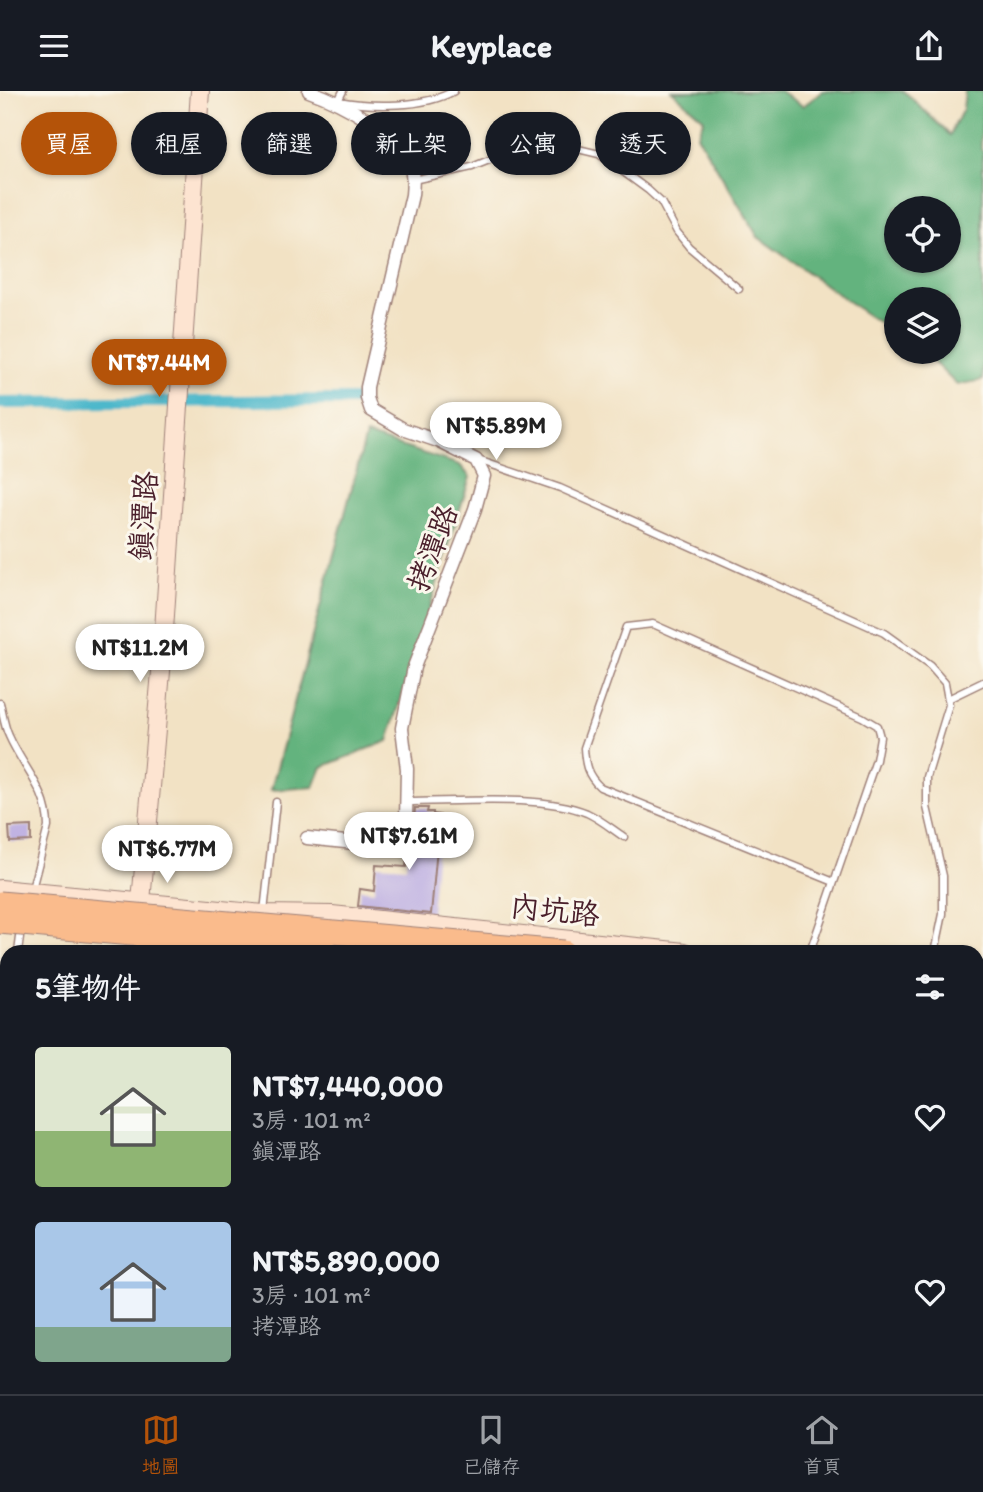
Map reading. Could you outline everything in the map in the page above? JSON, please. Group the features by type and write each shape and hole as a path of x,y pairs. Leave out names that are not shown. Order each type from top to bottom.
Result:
{"highway":[{"path":"0,903 483,945"},
{"path":"0,922 250,945"}],"main road":[{"name":"鎮潭路","path":"137,944 162,660 200,91"},
{"name":"內坑路","path":"0,889 264,914 332,915 618,945"},
{"path":"321,945 332,915"},
{"path":"0,933 19,943 151,945"}],"street":[{"path":"309,91 340,96 397,145 410,165 413,180 412,195 366,398 371,409 403,429 438,441 476,460"},
{"name":"拷潭路","path":"307,838 383,846 399,845 406,821 407,769 402,728 405,707 414,667 475,509 484,476 476,460"}],"lane":[{"path":"340,96 371,106 416,102 446,96 454,91"},
{"path":"413,180 472,167 514,150 541,145 557,144 599,154 654,196 689,247 738,289"},
{"path":"476,460 560,488 884,633 930,666 945,683 949,705 927,777 928,807 943,876 943,914 936,945"},
{"path":"812,945 876,760 880,737 877,726 653,624 626,627 584,748 585,764 590,778 600,787 834,882"},
{"path":"948,699 983,682"},
{"path":"0,703 8,735 44,796 48,817 48,827 19,943"},
{"path":"406,802 531,801 587,814 624,837"},
{"path":"264,914 276,802"}],"green space":[{"path":"672,91 780,91 803,106 823,91 901,91 950,135 963,109 965,91 983,91 983,380 957,385 935,364 961,364 961,287 884,287 884,325 758,237 697,135 704,119"},
{"path":"366,435 460,465 470,477 388,741 322,767 314,787 271,790"}],"building":[{"path":"415,808 428,808 427,812 440,815 431,914 358,906 360,889 374,891 376,865 406,867"},
{"path":"31,826 31,841 10,842 9,827"}],"waterway":[{"path":"0,403 357,400"}]}
